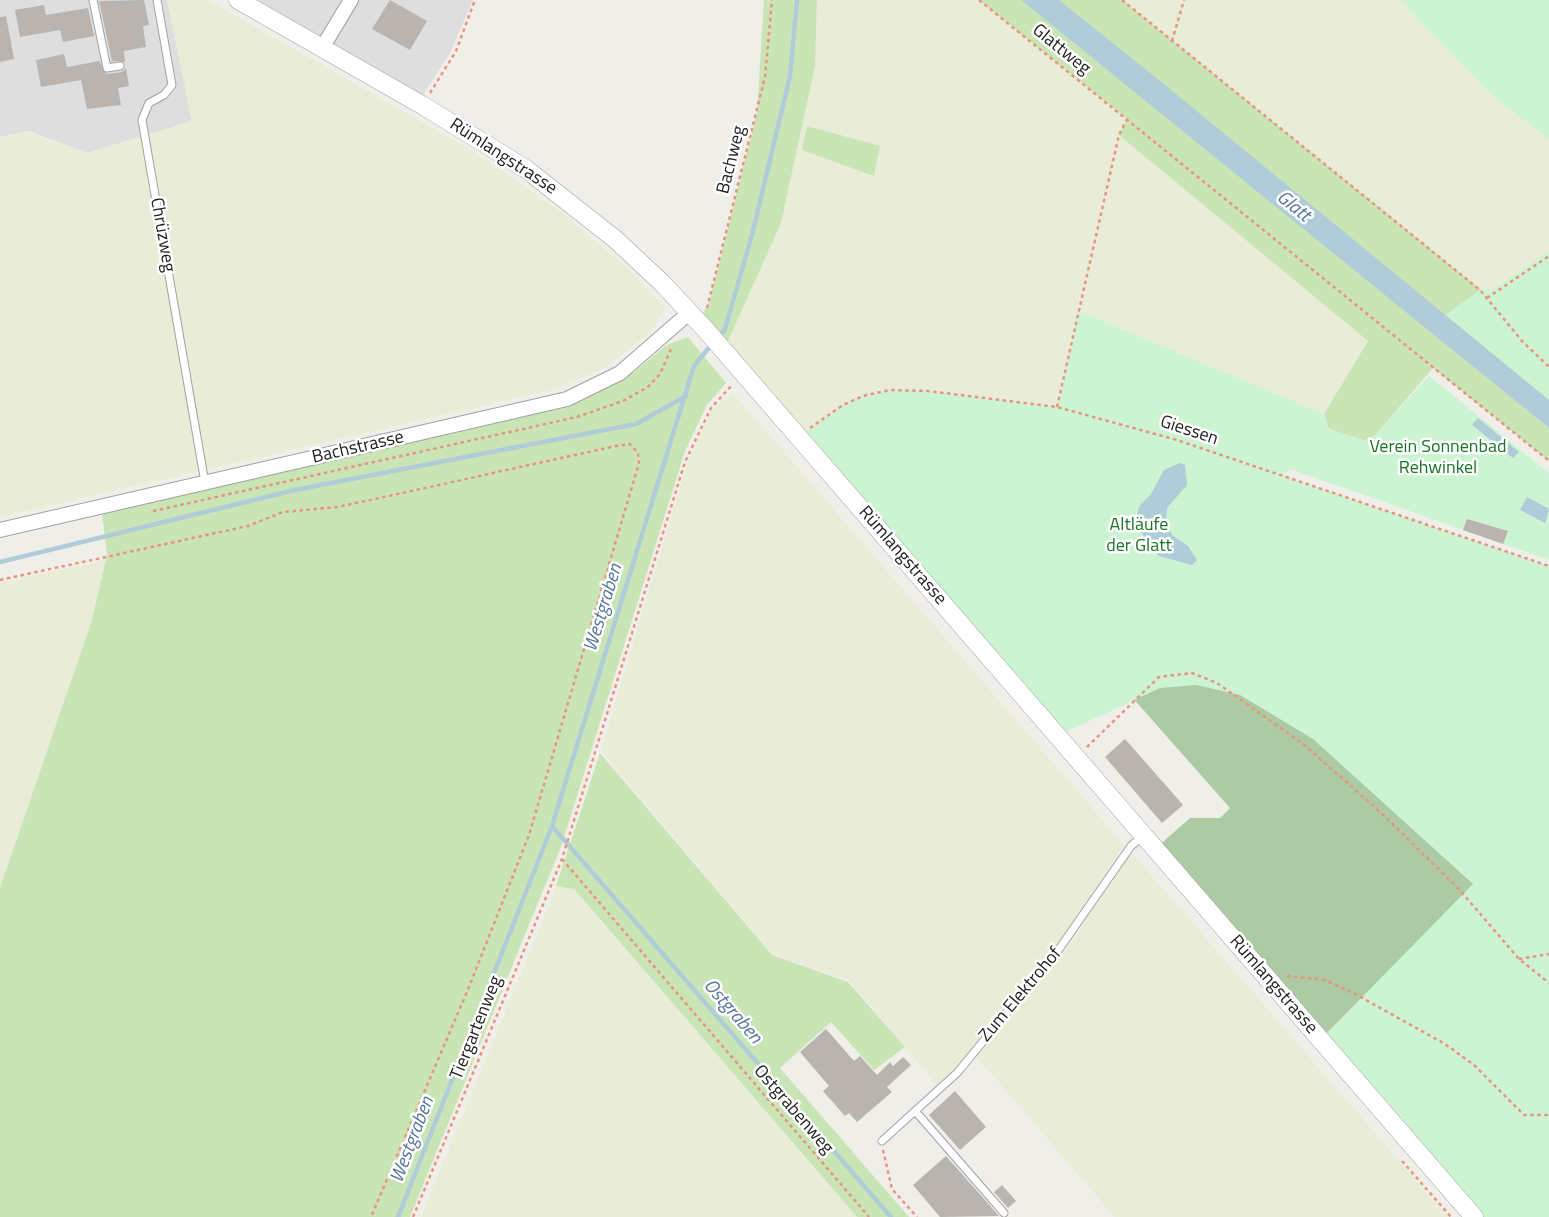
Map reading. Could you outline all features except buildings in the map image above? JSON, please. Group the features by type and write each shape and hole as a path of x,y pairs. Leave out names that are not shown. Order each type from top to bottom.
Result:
{"street":[{"name":"Rümlangstrasse","path":"238,0 422,105 565,197 623,246 698,320 1474,1217"},
{"path":"322,48 351,0"},
{"name":"Bachstrasse","path":"0,530 567,399 620,373 698,320"}],"lane":[{"path":"93,0 107,68 120,66"},
{"name":"Chrüzweg","path":"157,0 172,85 164,95 149,103 142,120 205,483"},
{"name":"Zum Elektrohof","path":"882,1141 957,1073 1058,952 1131,846 1143,835"},
{"path":"916,1112 1003,1213"}],"path":[{"path":"422,105 456,51 475,0"},
{"name":"Bachweg","path":"698,320 709,303 759,100 770,40 772,0"},
{"name":"Glattweg","path":"979,0 1549,461"},
{"path":"1122,0 1487,298 1549,367"},
{"path":"1172,41 1184,0"},
{"path":"1057,407 1119,135 1128,119"},
{"path":"1487,298 1549,256"},
{"name":"Giessen","path":"815,424 863,396 890,390 942,393 1057,407 1177,440 1549,566"},
{"name":"Tiergartenweg","path":"413,1217 562,859 662,529 697,432 720,395"},
{"path":"0,580 248,526 284,512 384,498 615,446 629,444 638,453 639,463 529,835 470,987 371,1217"},
{"path":"1076,758 1159,677 1192,673 1217,683 1302,743 1378,810 1458,888 1519,959 1549,983"},
{"name":"Ostgrabenweg","path":"562,859 869,1217"},
{"path":"1519,959 1549,954"},
{"path":"1263,974 1325,980 1357,995 1464,1058 1524,1115 1549,1115"},
{"path":"882,1141 885,1170 892,1189 917,1217"}],"shaded area":[{"path":"0,0 168,0 192,121 87,153 29,131 0,137"},
{"path":"253,0 473,0 451,51 421,98"}],"green space":[{"path":"167,0 208,0 464,146 517,181 562,213 628,269 665,308 651,332 604,368 556,389 0,517 0,138 28,132 87,153 192,121"},
{"path":"764,0 817,0 815,66 781,223 724,350 698,321 709,303 757,112"},
{"path":"817,0 979,0 1127,119 1119,135 1368,341 1324,414 1080,311 1057,407 928,391 890,390 799,437 724,350 781,223 815,66"},
{"path":"979,0 1021,0 1418,320 1549,428 1549,461 1433,368 1369,442 1329,429 1324,414 1368,341 1119,135 1127,119"},
{"path":"1059,0 1122,0 1480,289 1502,317 1549,400"},
{"path":"1122,0 1400,0 1493,96 1549,139 1549,251 1492,290 1480,290"},
{"path":"1400,0 1549,0 1549,139 1493,96"},
{"path":"807,126 880,146 874,176 802,150"},
{"path":"1549,251 1549,400 1444,316 1480,290 1492,290"},
{"name":"Altläufe der Glatt","path":"1079,311 1324,414 1329,429 1368,442 1429,376 1549,473 1549,560 1290,469 1283,476 1549,566 1549,1217 1474,1217 1320,1040 1473,884 1313,739 1240,695 1196,685 1160,688 1057,736 799,437 843,405 863,396 890,390 928,391 1057,407"},
{"path":"688,337 726,383 707,405 685,451 562,844 410,1217 0,1217 0,888 92,620 107,554 102,513 558,409 601,391 634,372 667,345"},
{"path":"732,392 1124,845 1056,946 957,1066 937,1085 849,980 773,955 601,751 687,464 712,410"},
{"path":"105,560 92,620 0,887 0,583"},
{"path":"1482,671 1549,1217 1474,1217 1155,849 1190,818 1220,818 1230,808 1124,688"},
{"path":"600,753 772,955 848,982 905,1047 874,1070 831,1022 780,1068 909,1217 857,1217 574,889 556,886"},
{"path":"1130,851 1448,1217 1115,1217 977,1057 1065,952"},
{"path":"557,886 572,888 856,1217 421,1217"}],"water":[{"name":"Glatt","path":"1021,0 1059,0 1154,76 1549,400 1549,428"},
{"path":"1478,418 1519,452 1513,458 1472,425"},
{"path":"1180,463 1185,465 1187,485 1167,508 1166,522 1172,535 1188,546 1197,560 1192,565 1159,556 1134,523 1140,505 1151,494 1164,470"},
{"path":"1527,497 1549,509 1545,523 1520,510"}],"waterway":[{"name":"Westgraben","path":"718,338 725,329 752,235 790,76 797,0"},
{"name":"Westgraben","path":"398,1217 552,826 694,366 712,344"},
{"path":"0,562 295,490 636,424 686,396"},
{"name":"Ostgraben","path":"552,826 891,1217"}],"park label":[{"name":"Verein Sonnenbad Rehwinkel","path":"1438,458"}]}
